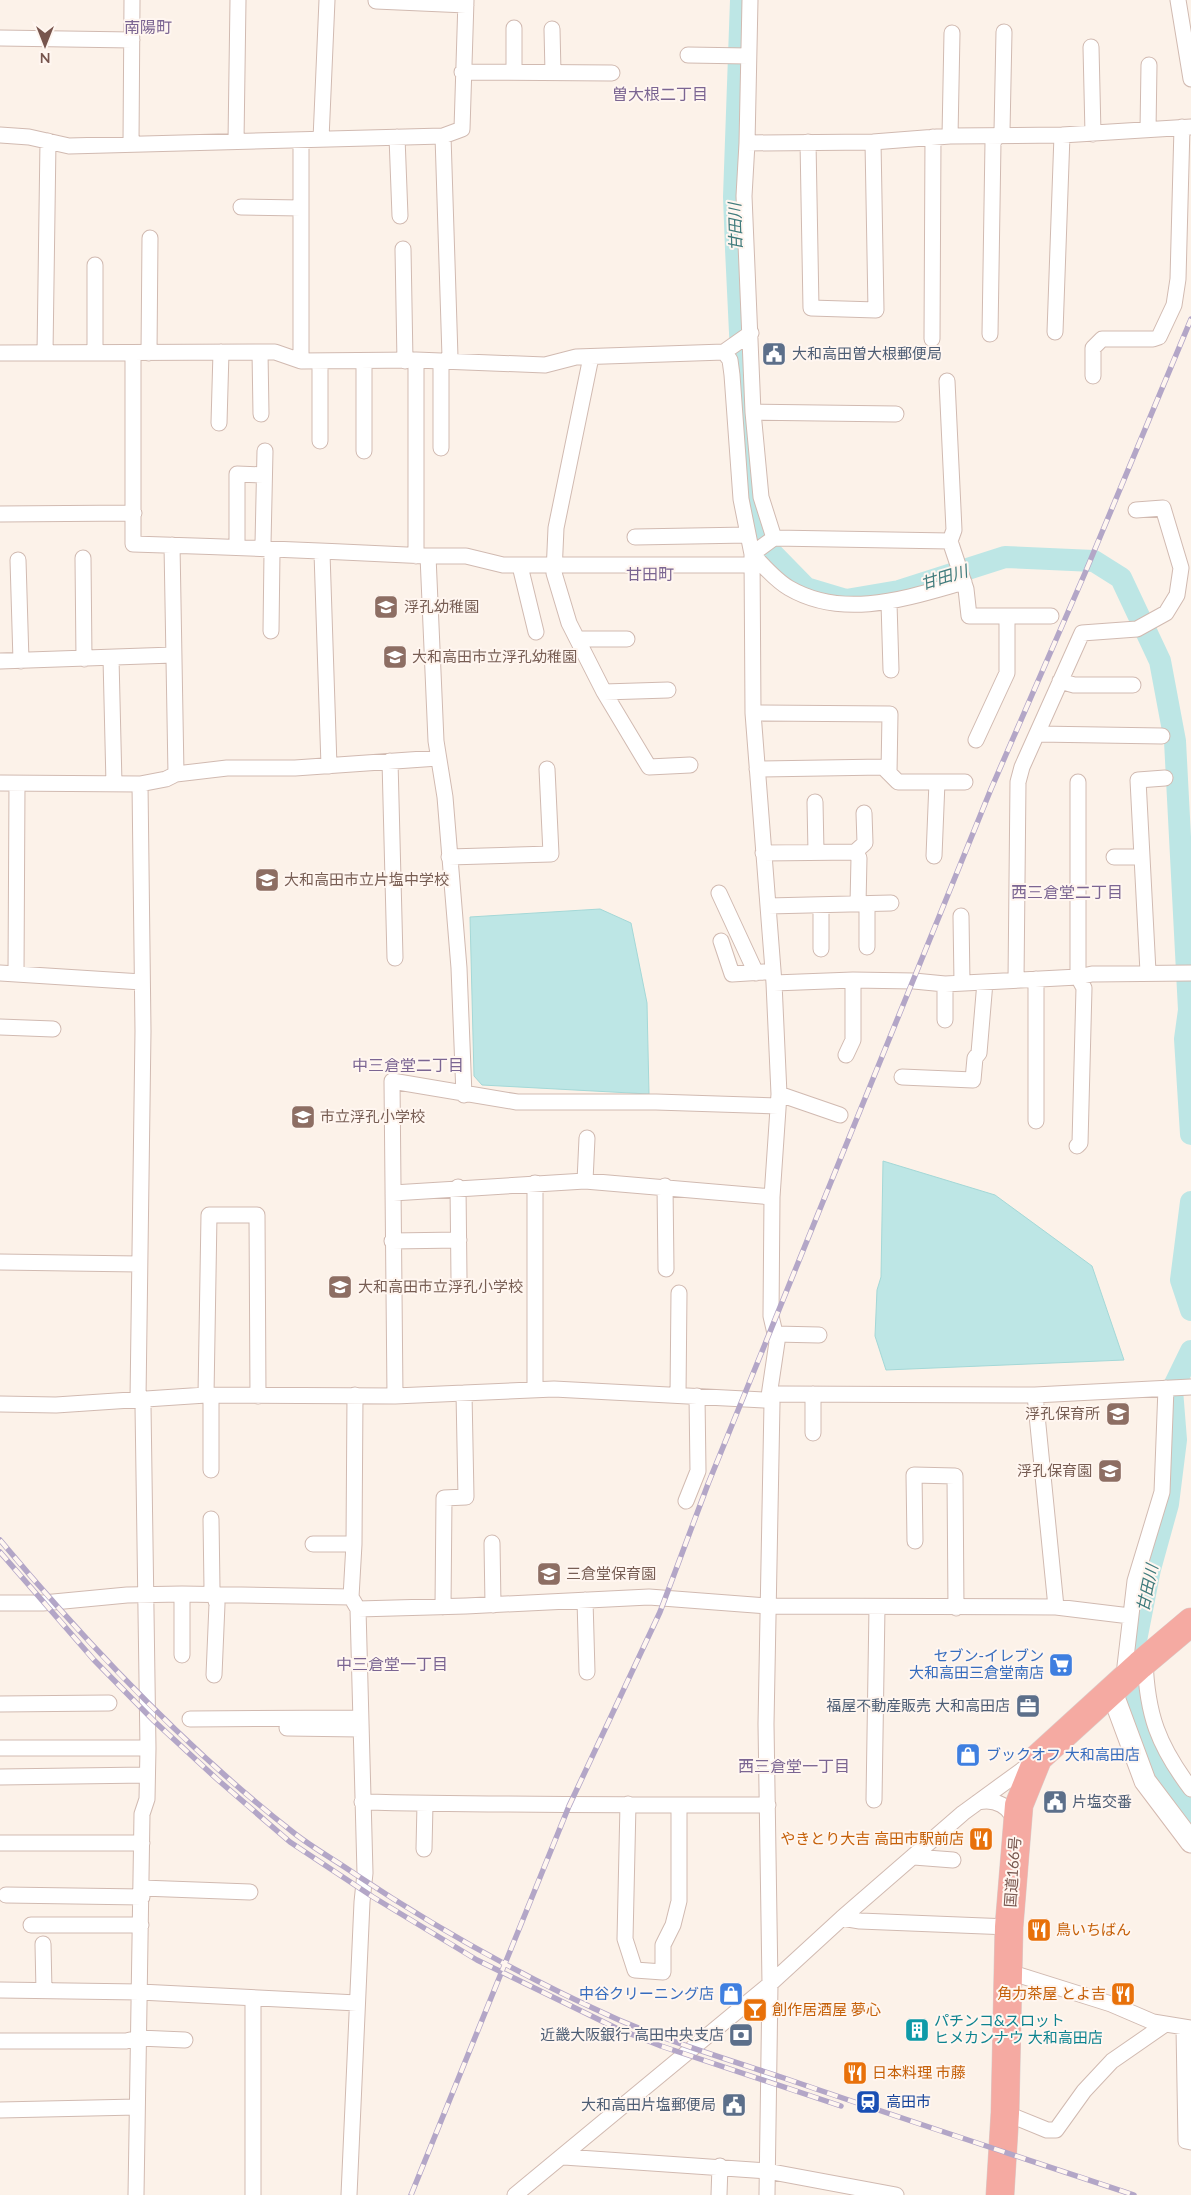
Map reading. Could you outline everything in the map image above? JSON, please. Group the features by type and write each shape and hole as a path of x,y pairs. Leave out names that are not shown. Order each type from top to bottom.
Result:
{"highway":[{"name":"国道166号","path":"1000,2195 1005,2113 1009,1927 1018,1805 1038,1758 1191,1622"}],"main road":[{"path":"1131,1674 1145,1781 1191,1842"}],"street":[{"path":"131,143 132,0"},
{"path":"236,141 238,0"},
{"path":"321,138 327,0"},
{"path":"750,0 744,196 748,336 761,497 774,538"},
{"path":"1178,0 1191,79"},
{"path":"0,135 48,141 69,146 443,136 462,129 462,72 466,3 376,1"},
{"path":"514,28 514,72"},
{"path":"552,29 553,73"},
{"path":"990,334 993,142 1002,131 1004,32"},
{"path":"950,136 952,34"},
{"path":"0,38 132,40"},
{"path":"1091,47 1093,134"},
{"path":"688,55 748,56"},
{"path":"1148,130 1149,65"},
{"path":"462,72 612,73"},
{"path":"747,143 872,142 950,136 1093,134 1186,127 1178,279 1174,305 1159,337 1153,339 1102,339 1093,348 1094,376"},
{"path":"1055,332 1062,135"},
{"path":"441,448 441,365 450,357 443,136"},
{"path":"397,137 400,216"},
{"path":"932,339 933,138"},
{"path":"300,140 301,361"},
{"path":"45,353 48,141"},
{"path":"808,142 811,308 876,310 872,142"},
{"path":"242,207 300,208"},
{"path":"149,353 150,238"},
{"path":"403,249 422,556 438,758 445,797 459,968 464,1095"},
{"path":"95,265 95,353"},
{"path":"0,353 275,352 301,361 410,360 545,365 576,357 727,350 748,336"},
{"path":"727,350 732,375 741,499 752,560 753,713 774,978 779,1100 772,1196 771,1316 777,1342 770,1396 772,1403 768,1606 770,1984 767,2195"},
{"path":"219,423 221,352"},
{"path":"260,352 261,414"},
{"path":"133,353 133,544 268,548 422,556 466,556 503,565 520,566 752,560 787,587 809,598 845,605 889,603 964,582"},
{"path":"591,357 556,528 554,574 569,623 604,692 649,767 690,766"},
{"path":"320,361 320,441"},
{"path":"364,361 364,450"},
{"path":"948,381 954,530 950,541 964,582 969,616 1051,616"},
{"path":"753,412 896,414"},
{"path":"265,451 263,544 272,552 271,631"},
{"path":"237,548 237,474 264,475"},
{"path":"1016,980 1018,782 1022,767 1082,634 1138,629 1166,613 1177,595 1181,568 1163,508 1136,510"},
{"path":"0,514 134,513"},
{"path":"635,537 748,535"},
{"path":"752,560 774,538 950,541"},
{"path":"172,545 176,774"},
{"path":"322,552 329,766"},
{"path":"83,558 84,659"},
{"path":"18,560 21,661"},
{"path":"520,566 536,632"},
{"path":"889,603 890,670"},
{"path":"976,740 1007,673 1007,617"},
{"path":"577,639 627,639"},
{"path":"0,661 173,656"},
{"path":"111,658 114,784"},
{"path":"1060,681 1074,685 1133,685"},
{"path":"604,692 668,690"},
{"path":"753,713 890,714 890,773"},
{"path":"1038,734 1162,736"},
{"path":"0,784 140,784 166,779 176,774 227,768 329,766 438,758"},
{"path":"390,761 394,958"},
{"path":"757,769 884,767 898,782 965,782"},
{"path":"449,857 551,854 547,769"},
{"path":"1148,972 1138,780 1165,778"},
{"path":"934,856 937,782"},
{"path":"1077,1146 1080,1143 1084,988 1078,977 1078,782"},
{"path":"16,973 17,784"},
{"path":"136,2195 142,1814 146,1799 148,1748 143,1406 138,1398 142,982 140,784"},
{"path":"814,802 816,852"},
{"path":"763,853 855,852 865,843 864,813"},
{"path":"855,852 859,858 867,947"},
{"path":"1114,857 1142,857"},
{"path":"719,893 756,973"},
{"path":"768,906 890,903"},
{"path":"821,905 821,949"},
{"path":"961,916 962,984"},
{"path":"721,941 732,974 756,973 774,978 962,984 1078,977 1092,974 1191,973"},
{"path":"0,973 142,982"},
{"path":"1036,979 1036,1121"},
{"path":"846,1055 853,1040 853,980"},
{"path":"902,1077 973,1080 975,1058 979,1053 985,982"},
{"path":"945,984 945,1020"},
{"path":"0,1027 53,1029"},
{"path":"395,1396 392,1240 392,1081 464,1095 517,1102 779,1100 840,1115"},
{"path":"585,1180 586,1138"},
{"path":"393,1193 458,1187 585,1180 772,1196"},
{"path":"535,1183 535,1390"},
{"path":"665,1186 666,1269"},
{"path":"458,1187 459,1278"},
{"path":"211,1470 208,1395 209,1215 257,1215 258,1396"},
{"path":"392,1240 459,1240"},
{"path":"0,1262 138,1264"},
{"path":"678,1395 679,1293"},
{"path":"775,1334 819,1335"},
{"path":"0,1404 56,1404 208,1395 395,1396 535,1390 764,1400 770,1396 813,1394 1035,1395 1191,1387"},
{"path":"1166,1388 1162,1492 1135,1581 1130,1616 1131,1674 1146,1694 1154,1725 1176,1769 1191,1789"},
{"path":"443,1607 444,1498 466,1497 464,1393"},
{"path":"813,1394 814,1433"},
{"path":"348,2195 365,1873 354,1603 355,1395"},
{"path":"1035,1395 1056,1607"},
{"path":"686,1501 698,1471 697,1396"},
{"path":"915,1541 914,1474 955,1476 956,1608"},
{"path":"211,1519 213,1594 217,1604 214,1675"},
{"path":"492,1543 493,1605"},
{"path":"313,1544 354,1544"},
{"path":"0,1603 43,1603 145,1594 213,1594 443,1607 648,1597 768,1606 1056,1607 1130,1616"},
{"path":"182,1594 182,1654"},
{"path":"585,1600 587,1672"},
{"path":"874,1800 877,1607"},
{"path":"0,1704 108,1703"},
{"path":"190,1719 360,1723"},
{"path":"242,1728 360,1723"},
{"path":"0,1748 148,1748"},
{"path":"515,2195 564,2157 770,1984 842,1918 978,1802 1038,1758"},
{"path":"0,1777 147,1775"},
{"path":"978,1802 991,1801 1003,1805 1012,1815 1015,1835"},
{"path":"362,1802 569,1806 628,1804 768,1805"},
{"path":"424,1849 425,1804"},
{"path":"628,1804 625,1939 635,1970 663,1972 663,1945 674,1925 679,1901 679,1805"},
{"path":"0,1844 142,1844"},
{"path":"914,1857 954,1860"},
{"path":"6,1895 250,1892"},
{"path":"842,1918 860,1921 1009,1927"},
{"path":"31,1925 141,1925"},
{"path":"44,1944 44,1991"},
{"path":"1009,1972 1111,2004 1164,2025 1188,2028 1186,2141 1191,2142"},
{"path":"0,1990 140,1992 357,2003"},
{"path":"253,2195 254,1998"},
{"path":"1005,2113 1047,2130 1056,2130 1084,2091 1112,2061 1164,2025"},
{"path":"0,2041 126,2041 139,2038 185,2040"},
{"path":"0,2110 137,2107"},
{"path":"564,2157 720,2166 767,2171 896,2195"},
{"path":"719,2195 720,2166"}],"water":[{"path":"600,909 631,923 647,1003 649,1094 482,1085 474,1076 470,917"},
{"path":"883,1161 995,1195 1092,1266 1124,1360 886,1370 875,1336 877,1290 881,1277"}],"waterway":[{"name":"甘田川","path":"741,0 734,197 748,500 760,541 806,588 846,600 899,591 1005,557 1094,561 1121,578 1160,661 1175,741 1189,1010 1185,1039 1191,1134"},
{"name":"甘田川","path":"1191,1202 1181,1280 1191,1310"},
{"name":"甘田川","path":"1191,1351 1172,1390 1176,1440 1168,1504 1150,1569 1133,1656 1131,1700 1144,1741 1168,1790 1191,1814"}],"railway":[{"path":"411,2195 569,1806 660,1612 708,1484 991,789 1085,573 1191,319"},
{"path":"0,1540 103,1656 176,1731 214,1766 301,1838 387,1895 451,1934 551,1988 619,2020 660,2036 1134,2195"},
{"path":"0,1552 94,1660 154,1721 218,1780 290,1842 373,1897 477,1960 616,2028 661,2046 841,2106"}],"place":[{"name":"大和高田曽大根郵便局","path":"774,354"},
{"name":"浮孔幼稚園","path":"386,607"},
{"name":"大和高田市立浮孔幼稚園","path":"395,657"},
{"name":"大和高田市立片塩中学校","path":"267,880"},
{"name":"市立浮孔小学校","path":"303,1117"},
{"name":"大和高田市立浮孔小学校","path":"340,1287"},
{"name":"浮孔保育所","path":"1118,1414"},
{"name":"浮孔保育園","path":"1110,1471"},
{"name":"三倉堂保育園","path":"549,1574"},
{"name":"セブン-イレブン 大和高田三倉堂南店","path":"1061,1665"},
{"name":"福屋不動産販売 大和高田店","path":"1028,1706"},
{"name":"ブックオフ 大和高田店","path":"968,1755"},
{"name":"片塩交番","path":"1055,1802"},
{"name":"やきとり大吉 高田市駅前店","path":"981,1839"},
{"name":"鳥いちばん","path":"1039,1930"},
{"name":"中谷クリーニング店","path":"731,1994"},
{"name":"角力茶屋 とよ吉","path":"1123,1994"},
{"name":"創作居酒屋 夢心","path":"755,2010"},
{"name":"パチンコ&スロット ヒメカンナウ 大和高田店","path":"917,2030"},
{"name":"近畿大阪銀行 高田中央支店","path":"741,2035"},
{"name":"日本料理 市藤","path":"855,2073"},
{"name":"高田市","path":"868,2102"},
{"name":"大和高田片塩郵便局","path":"734,2105"}],"district":[{"name":"南陽町","path":"148,27"},
{"name":"曽大根二丁目","path":"660,94"},
{"name":"甘田町","path":"650,574"},
{"name":"西三倉堂二丁目","path":"1067,892"},
{"name":"中三倉堂二丁目","path":"408,1065"},
{"name":"中三倉堂一丁目","path":"392,1664"},
{"name":"西三倉堂一丁目","path":"794,1766"}]}
